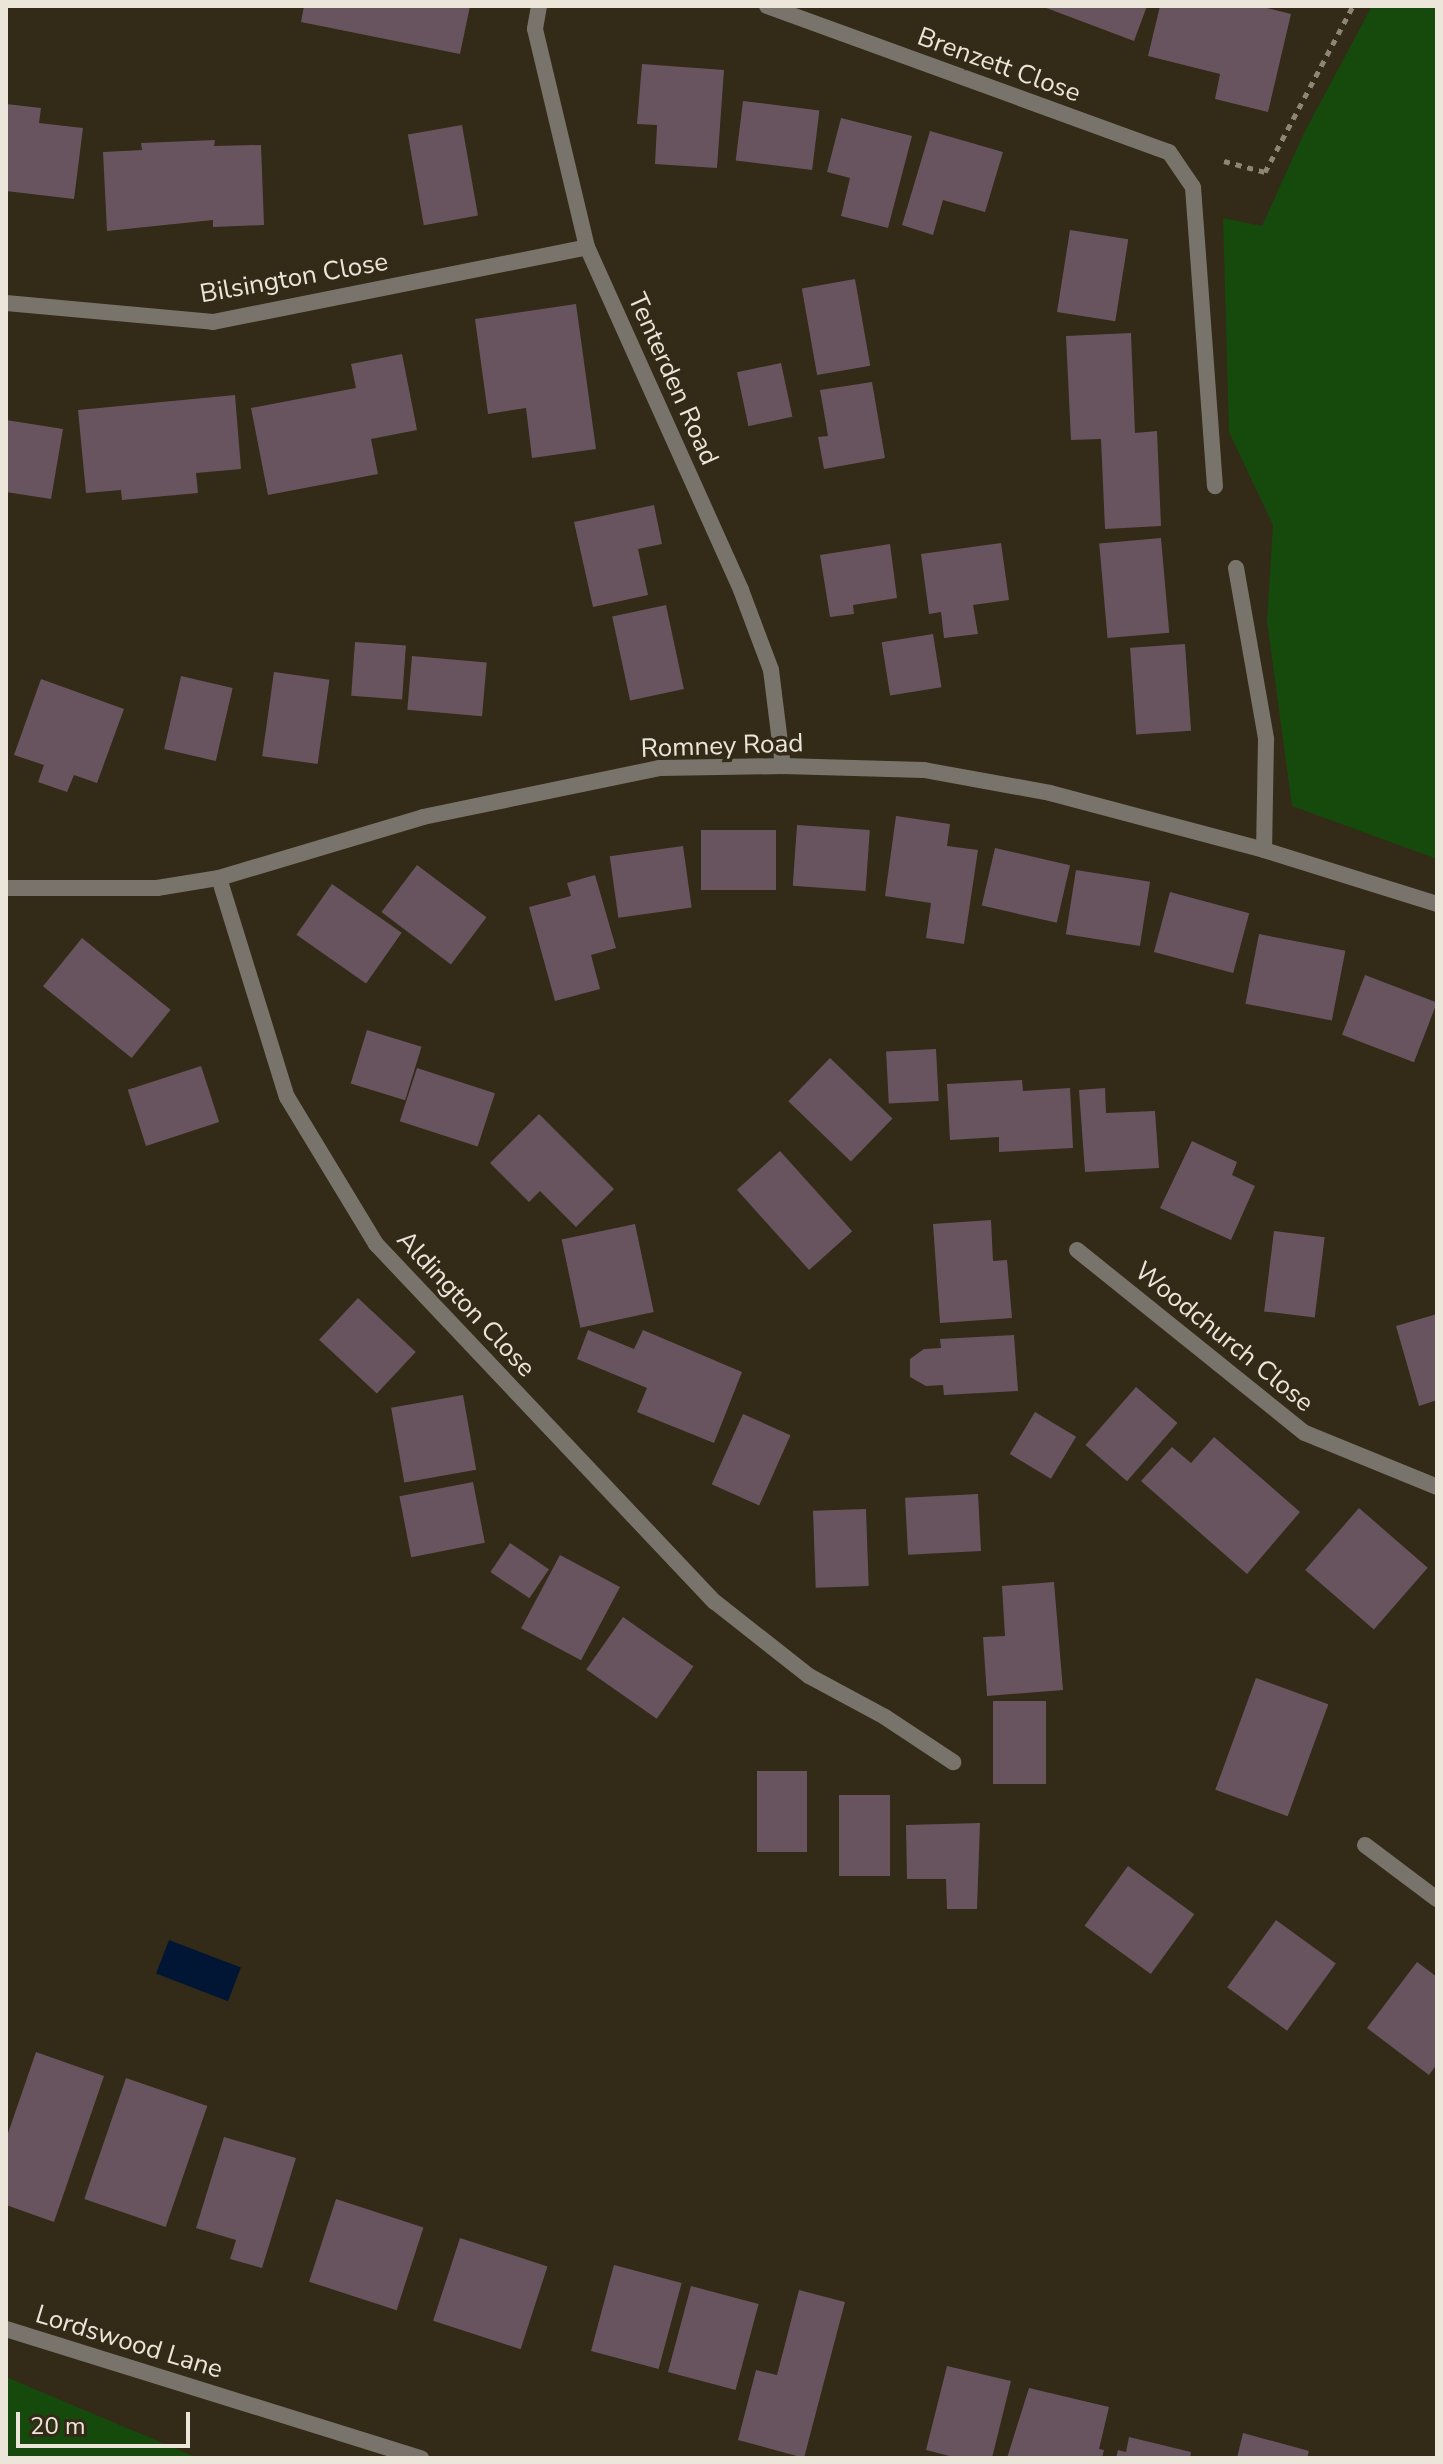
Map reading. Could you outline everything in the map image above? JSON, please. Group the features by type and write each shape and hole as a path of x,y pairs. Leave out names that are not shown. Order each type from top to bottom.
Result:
{"street":[{"name":"Tenterden Road","path":"539,6 535,29 587,247 741,590 771,670 783,766"},
{"name":"Brenzett Close","path":"767,6 1169,152"},
{"path":"1169,152 1193,187 1215,486"},
{"name":"Bilsington Close","path":"6,303 213,322 587,247"},
{"path":"1236,568 1266,739 1264,850"},
{"name":"Romney Road","path":"6,888 157,888 219,878 423,817 659,768 783,766 924,770 1050,793 1264,850 1437,904"},
{"name":"Aldington Close","path":"219,878 287,1097 376,1244 715,1602 809,1676 885,1717 953,1762"},
{"name":"Woodchurch Close","path":"1077,1250 1305,1433 1437,1487"},
{"path":"1365,1845 1437,1899"},
{"name":"Lordswood Lane","path":"6,2329 421,2458"}],"path":[{"path":"1169,152 1265,172 1353,6"}],"green space":[{"path":"1372,6 1437,6 1437,859 1292,806 1267,621 1273,525 1229,432 1223,218 1262,226 1305,131"},
{"path":"6,2377 198,2458 6,2458"}],"water":[{"path":"169,1940 241,1968 228,2001 156,1974"}],"building":[{"path":"304,6 470,6 460,54 301,22"},
{"path":"1041,6 1147,6 1134,41"},
{"path":"1160,6 1259,6 1291,14 1268,112 1215,99 1220,74 1148,56"},
{"path":"642,64 724,70 717,168 655,164 657,125 637,124"},
{"path":"743,101 819,110 812,170 736,161"},
{"path":"6,104 41,108 39,123 83,128 74,199 6,191"},
{"path":"841,118 912,136 888,228 841,216 850,178 827,172"},
{"path":"462,125 478,216 424,225 408,135"},
{"path":"930,131 1003,152 985,212 943,200 933,235 902,225"},
{"path":"215,140 214,146 261,145 264,225 213,227 213,220 107,231 103,152 142,150 141,143"},
{"path":"1070,230 1128,239 1115,321 1057,312"},
{"path":"855,279 870,366 817,375 802,288"},
{"path":"576,304 596,449 532,458 526,408 488,414 475,319"},
{"path":"1131,333 1135,433 1157,431 1161,526 1105,529 1101,439 1071,440 1066,336"},
{"path":"402,354 417,430 371,439 378,474 268,495 251,408 356,388 351,364"},
{"path":"781,363 792,417 748,426 737,372"},
{"path":"872,382 885,458 824,469 818,437 828,436 820,390"},
{"path":"235,395 241,469 196,473 198,493 122,500 121,490 86,493 78,410"},
{"path":"6,420 63,429 51,499 6,492"},
{"path":"654,505 662,544 638,549 648,595 593,607 574,522"},
{"path":"1161,538 1169,633 1108,638 1099,543"},
{"path":"1001,543 1009,600 973,605 978,634 944,638 941,612 929,614 921,554"},
{"path":"890,544 897,598 853,605 854,614 830,617 820,555"},
{"path":"666,605 684,689 630,701 612,616"},
{"path":"933,634 941,687 890,695 882,642"},
{"path":"355,642 406,646 402,699 351,696"},
{"path":"1185,644 1191,731 1136,735 1130,648"},
{"path":"412,656 487,663 482,716 407,710"},
{"path":"274,672 329,680 318,764 262,756"},
{"path":"181,676 233,688 216,761 164,749"},
{"path":"41,679 124,709 97,783 74,775 67,792 38,782 44,765 14,755"},
{"path":"896,816 950,824 947,846 978,850 964,944 926,938 931,903 885,896"},
{"path":"797,825 870,830 866,891 793,886"},
{"path":"701,830 776,830 776,890 701,890"},
{"path":"683,846 692,907 618,918 610,856"},
{"path":"995,848 1070,865 1057,923 982,905"},
{"path":"417,865 486,917 451,964 381,912"},
{"path":"1076,870 1150,882 1140,946 1066,934"},
{"path":"595,875 616,948 591,955 600,989 555,1001 529,907 571,896 567,883"},
{"path":"332,884 402,933 366,984 296,935"},
{"path":"1170,892 1249,913 1233,973 1154,952"},
{"path":"1259,934 1345,951 1332,1020 1245,1004"},
{"path":"82,938 171,1010 132,1058 43,986"},
{"path":"1365,975 1437,1003 1414,1062 1342,1035"},
{"path":"367,1030 422,1047 405,1100 351,1084"},
{"path":"936,1049 939,1101 889,1104 886,1052"},
{"path":"830,1058 893,1118 851,1162 788,1101"},
{"path":"201,1066 219,1122 146,1146 128,1090"},
{"path":"417,1068 495,1093 478,1147 400,1121"},
{"path":"1022,1080 1023,1091 1070,1088 1073,1148 999,1152 999,1137 950,1140 947,1084"},
{"path":"1105,1088 1106,1113 1155,1111 1159,1168 1085,1172 1079,1090"},
{"path":"539,1114 614,1189 576,1227 540,1191 529,1202 490,1163"},
{"path":"1192,1141 1237,1162 1232,1175 1255,1186 1231,1240 1160,1208"},
{"path":"780,1151 852,1231 809,1270 737,1190"},
{"path":"991,1220 993,1261 1007,1260 1012,1318 940,1323 933,1224"},
{"path":"635,1224 654,1312 580,1328 562,1240"},
{"path":"1274,1231 1325,1237 1315,1318 1264,1311"},
{"path":"358,1298 416,1352 377,1394 319,1340"},
{"path":"1437,1314 1437,1400 1419,1406 1396,1326"},
{"path":"588,1330 634,1349 643,1330 742,1372 714,1443 637,1412 647,1388 577,1359"},
{"path":"1014,1335 1018,1391 944,1395 943,1385 926,1386 910,1377 910,1359 924,1349 941,1348 940,1339"},
{"path":"1136,1387 1178,1423 1127,1481 1085,1445"},
{"path":"463,1395 476,1470 404,1483 391,1408"},
{"path":"1035,1412 1076,1437 1051,1479 1010,1454"},
{"path":"743,1414 791,1435 759,1505 712,1484"},
{"path":"1214,1437 1300,1512 1247,1574 1141,1481 1172,1447 1191,1463"},
{"path":"473,1482 485,1543 411,1557 399,1496"},
{"path":"978,1494 981,1551 908,1555 905,1498"},
{"path":"1359,1508 1428,1568 1374,1630 1305,1570"},
{"path":"866,1509 869,1586 816,1588 813,1511"},
{"path":"510,1543 549,1569 529,1598 490,1572"},
{"path":"560,1555 620,1587 581,1660 521,1628"},
{"path":"1054,1582 1063,1690 987,1696 983,1637 1005,1636 1002,1586"},
{"path":"623,1617 693,1666 657,1719 586,1669"},
{"path":"1256,1678 1328,1704 1288,1816 1215,1790"},
{"path":"993,1701 1046,1701 1046,1784 993,1784"},
{"path":"757,1771 807,1771 807,1852 757,1852"},
{"path":"839,1795 890,1795 890,1876 839,1876"},
{"path":"980,1823 977,1909 947,1909 946,1879 907,1879 906,1825"},
{"path":"1128,1866 1194,1914 1151,1974 1085,1926"},
{"path":"1276,1920 1336,1963 1287,2031 1227,1987"},
{"path":"1417,1962 1437,1977 1437,2064 1429,2075 1367,2028"},
{"path":"36,2052 104,2076 54,2222 6,2205 6,2139"},
{"path":"126,2078 207,2106 166,2227 84,2199"},
{"path":"224,2137 296,2158 262,2268 230,2259 236,2240 196,2228"},
{"path":"336,2199 423,2227 397,2310 309,2282"},
{"path":"460,2238 547,2266 521,2349 433,2321"},
{"path":"614,2265 682,2283 659,2369 591,2351"},
{"path":"691,2286 759,2304 736,2390 668,2372"},
{"path":"799,2290 845,2302 804,2458 738,2440 756,2370 777,2375"},
{"path":"947,2366 1011,2381 992,2458 957,2458 926,2450"},
{"path":"1029,2388 1109,2407 1099,2449 1104,2450 1102,2458 1007,2458"},
{"path":"1243,2433 1309,2451 1307,2458 1237,2458"},
{"path":"1129,2437 1191,2452 1190,2458 1116,2458 1118,2450 1126,2452"}]}
